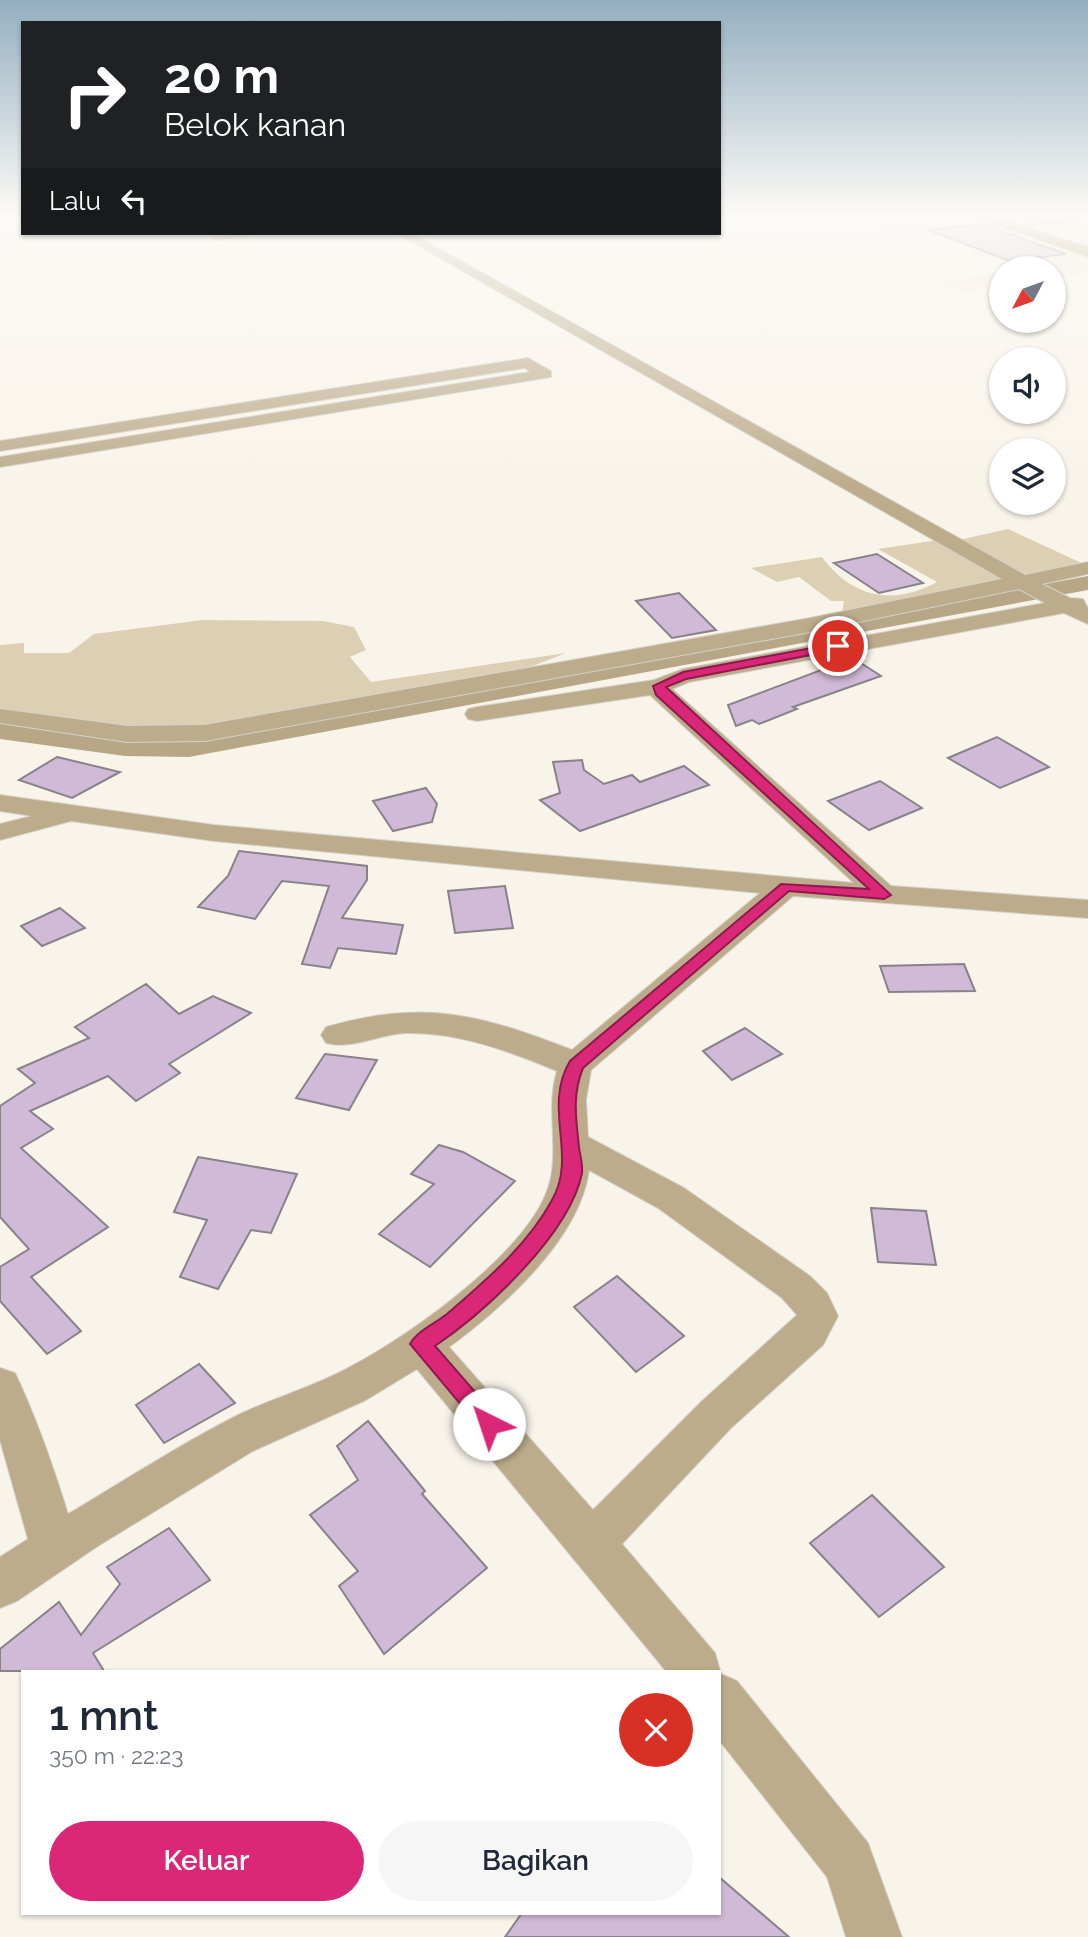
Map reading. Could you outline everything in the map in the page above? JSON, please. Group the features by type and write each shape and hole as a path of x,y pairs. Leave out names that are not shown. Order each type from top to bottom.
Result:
{"street":[{"path":"533,307 917,525 1076,606"},
{"path":"0,446 528,363 545,374 0,462"},
{"path":"281,402 295,415"},
{"path":"0,716 127,734 205,733 797,627 1030,583 1088,568"},
{"path":"477,714 659,686 683,676 1076,606"},
{"path":"659,686 660,692 884,895"},
{"path":"0,803 214,833 786,887 1088,909"},
{"path":"0,832 70,814"},
{"path":"0,1585 54,1547 248,1431 351,1386 421,1344 443,1329 496,1283 544,1229 562,1200 573,1172 565,1102 568,1084 576,1065 786,887"},
{"path":"338,1035 406,1021 458,1026 531,1047 576,1065"},
{"path":"570,1144 671,1198 796,1287 813,1305 818,1316 809,1333 716,1415 592,1543"},
{"path":"421,1344 592,1543 696,1670"},
{"path":"0,1386 28,1455 54,1547"},
{"path":"721,1702 849,1862 874,1937"}],"shaded area":[{"path":"1008,529 1086,565 842,613 844,601 831,601 799,577 777,582 751,568 822,557 846,582 860,589 874,594 905,594 937,582 878,549 945,539 950,542"},
{"path":"203,620 323,621 354,627 366,650 350,657 371,682 566,653 500,679 187,735 0,711 0,645 24,643 24,653 69,653 94,634"}],"building":[{"path":"877,554 923,583 879,593 834,563"},
{"path":"679,593 716,630 672,638 636,601"},
{"path":"853,658 881,676 793,707 797,709 759,724 752,720 736,726 728,705"},
{"path":"997,737 1049,767 1000,788 948,758"},
{"path":"57,757 120,772 72,798 19,780"},
{"path":"582,760 584,770 604,784 632,775 640,782 684,766 709,785 580,831 540,800 560,793 553,762"},
{"path":"880,781 922,808 869,830 828,801"},
{"path":"426,788 437,804 432,822 393,831 373,801"},
{"path":"239,851 367,866 367,880 342,918 403,925 396,954 338,948 330,968 302,964 329,886 282,881 255,919 198,907 228,876"},
{"path":"505,886 513,928 455,933 448,891"},
{"path":"60,908 85,928 42,946 21,926"},
{"path":"964,964 975,991 889,992 880,966"},
{"path":"146,984 179,1014 213,996 251,1013 169,1064 180,1073 136,1101 108,1076 30,1111 53,1129 21,1148 108,1227 31,1277 81,1331 47,1354 0,1301 0,1267 29,1249 0,1217 0,1106 35,1083 18,1069 89,1038 75,1027"},
{"path":"745,1028 782,1054 732,1080 703,1051"},
{"path":"325,1054 377,1060 349,1110 296,1098"},
{"path":"439,1145 463,1152 515,1181 430,1267 379,1234 434,1184 411,1174"},
{"path":"198,1157 297,1174 271,1233 251,1230 218,1289 180,1277 207,1220 174,1212"},
{"path":"871,1208 926,1211 936,1265 878,1262"},
{"path":"617,1276 684,1336 636,1372 574,1307"},
{"path":"199,1364 235,1403 164,1443 136,1405"},
{"path":"368,1421 425,1491 422,1494 487,1568 384,1654 339,1586 358,1571 310,1515 358,1480 337,1446"},
{"path":"872,1495 944,1567 879,1617 810,1543"},
{"path":"169,1528 210,1580 93,1653 103,1670 0,1671 0,1649 59,1602 81,1635 120,1584 107,1567"},
{"path":"721,1879 789,1937 505,1937 521,1915 721,1915"}],"waterway":[{"path":"0,731 125,748 189,749 1088,583"}],"route":[{"path":"489,1424 421,1344 443,1329 496,1283 544,1229 562,1200 573,1172 565,1102 568,1084 576,1065 786,887 884,895 660,692 659,686 662,682 683,676 838,646"}]}
